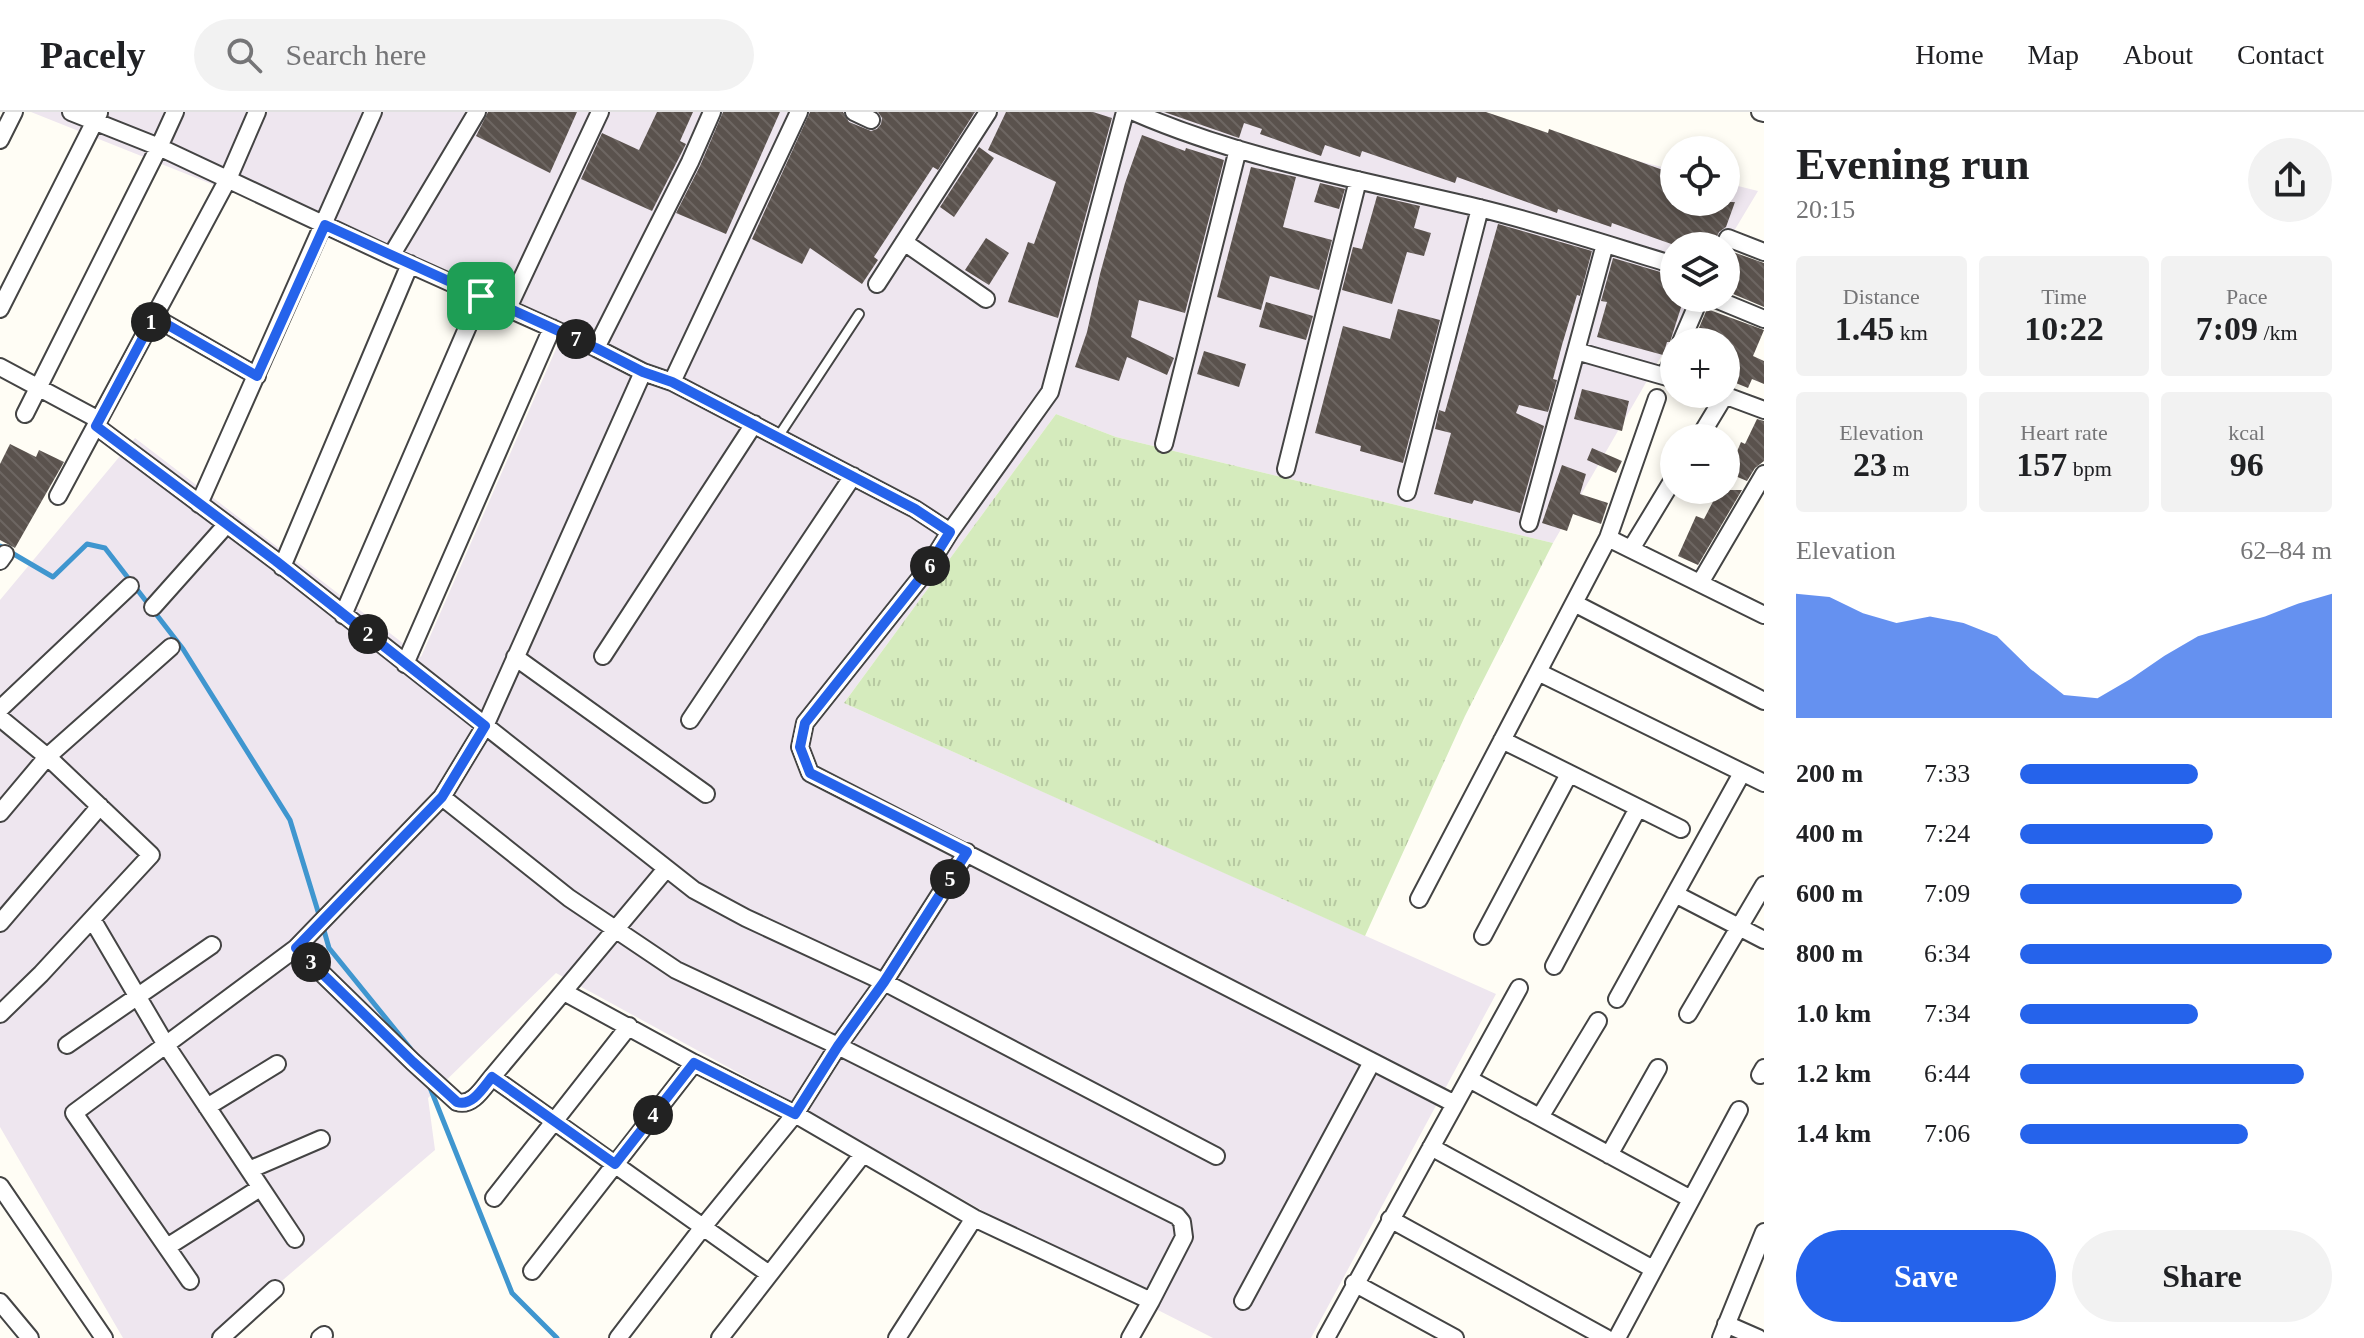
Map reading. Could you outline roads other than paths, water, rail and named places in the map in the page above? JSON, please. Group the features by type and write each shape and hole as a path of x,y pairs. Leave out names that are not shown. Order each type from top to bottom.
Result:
{"street":[{"path":"0,140 14,112"},
{"path":"71,112 98,117 391,256 643,372 672,382 915,509 950,532"},
{"path":"25,414 175,112"},
{"path":"58,496 228,179 257,112"},
{"path":"199,504 373,112"},
{"path":"391,256 477,112"},
{"path":"508,308 600,112"},
{"path":"596,348 712,112"},
{"path":"672,382 799,112"},
{"path":"854,112 871,120"},
{"path":"877,284 988,112"},
{"path":"1125,112 1050,392 925,572 805,723 800,747 810,773 1455,1104"},
{"path":"1134,112 1238,149 1332,175 1480,208 1660,261"},
{"path":"0,309 98,117"},
{"path":"1164,444 1238,149"},
{"path":"1286,469 1358,180"},
{"path":"1407,492 1480,208"},
{"path":"904,242 986,299"},
{"path":"1740,243 1764,252"},
{"path":"1529,523 1605,244"},
{"path":"282,567 410,264"},
{"path":"343,615 481,296"},
{"path":"1740,309 1764,319"},
{"path":"154,317 257,376"},
{"path":"405,664 552,328"},
{"path":"1576,351 1660,374"},
{"path":"0,367 97,423 694,890 746,918 884,982 1216,1156"},
{"path":"190,1281 74,1113 296,948 442,797 485,726 643,372"},
{"path":"1419,899 1608,538 1657,398"},
{"path":"1740,401 1764,410"},
{"path":"603,656 754,424"},
{"path":"1700,583 1764,474"},
{"path":"690,720 853,476"},
{"path":"1631,549 1660,501"},
{"path":"153,607 227,524"},
{"path":"1608,538 1764,615"},
{"path":"0,709 130,586"},
{"path":"1574,603 1764,701"},
{"path":"0,813 47,757 171,647"},
{"path":"515,657 706,794"},
{"path":"1538,672 1764,783"},
{"path":"0,718 47,757 151,855 0,1014"},
{"path":"1502,740 1681,829"},
{"path":"1617,999 1742,773"},
{"path":"1483,936 1569,774"},
{"path":"442,797 569,898 690,978 838,1046 1177,1216 1182,1222 1184,1237 1130,1338"},
{"path":"0,923 100,806"},
{"path":"1554,966 1638,808"},
{"path":"618,1338 795,1114 967,852"},
{"path":"296,948 413,1062 463,1104 471,1101 492,1077 666,869"},
{"path":"1688,1014 1764,885"},
{"path":"1675,894 1764,940"},
{"path":"92,919 166,1045 295,1239"},
{"path":"67,1045 212,945"},
{"path":"1326,1338 1519,988"},
{"path":"564,992 795,1114 974,1218 1151,1301"},
{"path":"1540,1117 1598,1021"},
{"path":"494,1198 629,1026"},
{"path":"1243,1301 1372,1062"},
{"path":"532,1271 694,1063"},
{"path":"207,1107 277,1064"},
{"path":"1609,1155 1658,1068"},
{"path":"492,1077 769,1274"},
{"path":"1469,1079 1691,1199"},
{"path":"1617,1338 1739,1110"},
{"path":"249,1170 321,1139"},
{"path":"1431,1147 1653,1269"},
{"path":"720,1338 863,1154"},
{"path":"0,1186 104,1338"},
{"path":"167,1247 260,1188"},
{"path":"897,1338 974,1218"},
{"path":"1390,1219 1606,1338"},
{"path":"1758,1338 1724,1331 1764,1232"},
{"path":"1354,1283 1455,1338"},
{"path":"221,1338 275,1289"},
{"path":"0,1302 30,1338"}],"lane":[{"path":"778,437 859,314"}],"waterway":[{"path":"0,546 53,577 87,544 105,548 183,649 290,820 320,918"},
{"path":"323,927 329,948 410,1048"},
{"path":"429,1085 512,1293 557,1338"}]}
